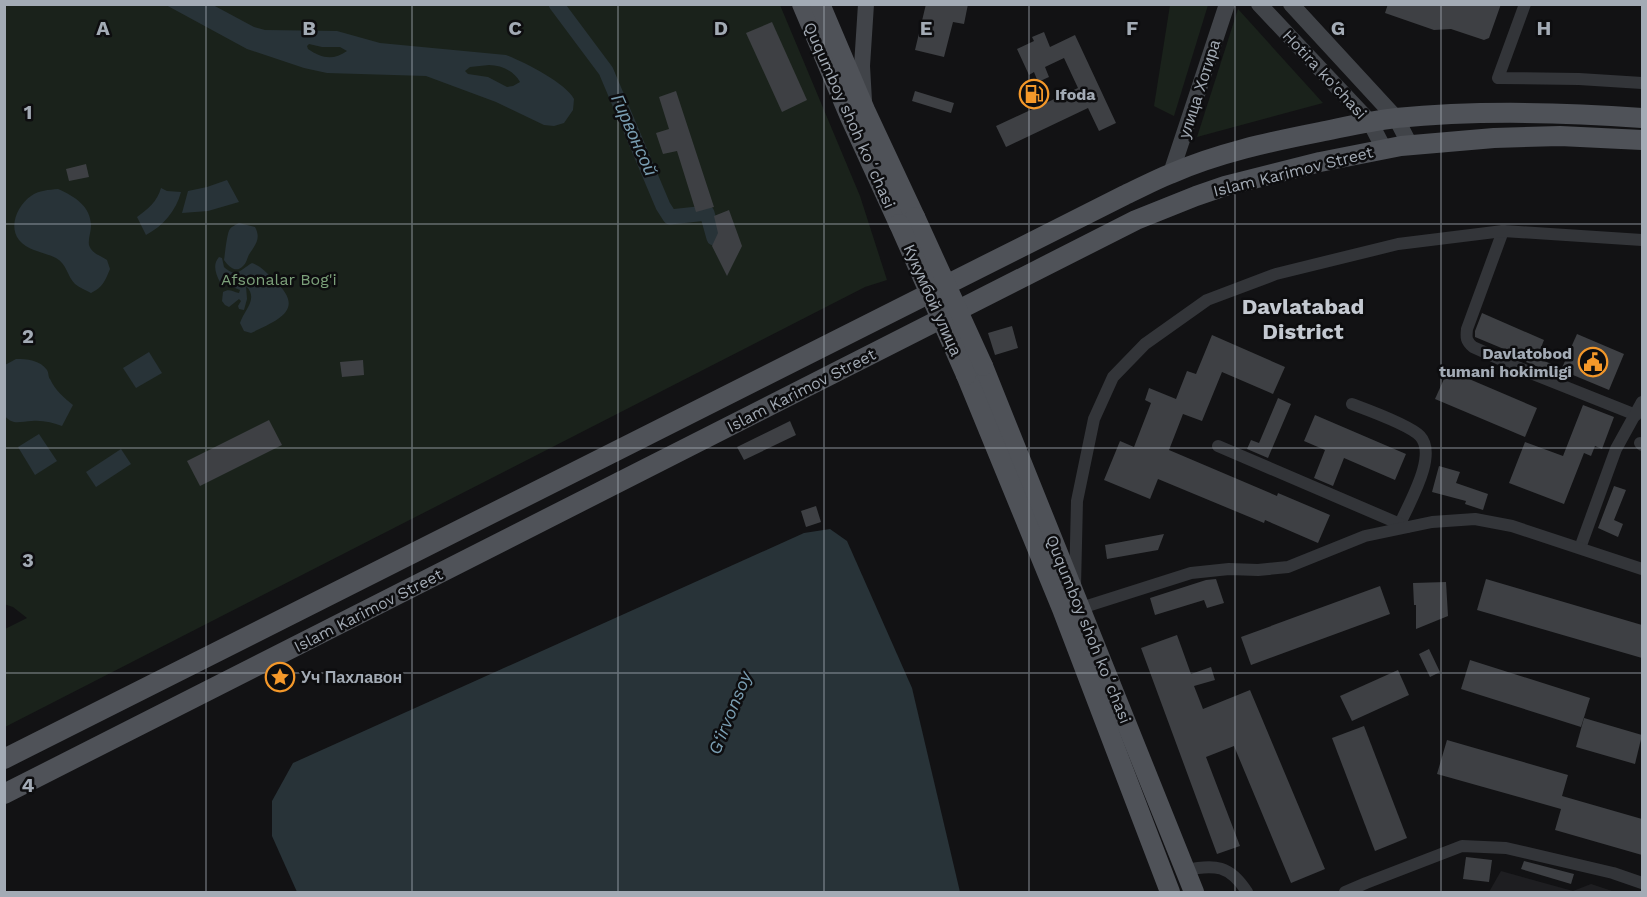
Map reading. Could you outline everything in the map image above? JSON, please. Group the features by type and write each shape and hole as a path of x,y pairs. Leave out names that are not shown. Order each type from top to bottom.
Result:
{"main road":[{"name":"Ququmboy shoh koʻchasi","path":"802,4 850,117 907,221"},
{"name":"Ququmboy shoh koʻchasi","path":"820,4 865,110 907,221"},
{"path":"865,110 862,66 866,4"},
{"name":"улица Хотира","path":"1171,173 1227,4"},
{"name":"Hotira ko'chasi","path":"1259,4 1370,122 1384,149"},
{"name":"Hotira ko'chasi","path":"1291,4 1396,118 1410,145"},
{"name":"Islam Karimov Street","path":"4,759 1171,173 1224,154 1267,143 1396,118 1488,113 1580,113 1642,118"},
{"name":"Islam Karimov Street","path":"4,794 275,666 1136,220 1196,196 1225,186 1320,162 1410,145 1494,138 1560,136 1642,140"},
{"name":"Кукумбой улица","path":"907,221 975,370"},
{"name":"Ququmboy shoh koʻchasi","path":"975,370 1078,600 1194,892"},
{"name":"Ququmboy shoh koʻchasi","path":"975,370 1062,609 1170,892"}],"street":[{"path":"1525,4 1498,78 1579,79 1642,83"},
{"path":"1642,240 1503,231 1398,244 1276,274 1207,300 1145,344 1113,377 1094,419 1077,501 1078,600 1191,573 1288,567 1365,537 1403,526 1475,519 1512,526 1642,569"},
{"path":"1503,231 1467,329 1467,342 1473,347 1533,374 1636,415"},
{"path":"1580,548 1616,449 1642,402"},
{"path":"1352,404 1406,427 1421,436 1427,450 1425,467 1403,526"},
{"path":"1218,446 1403,526"},
{"path":"1345,892 1462,846 1506,848 1613,873 1642,883"},
{"path":"1185,870 1205,866 1220,868 1231,872 1246,892"}],"shaded area":[{"path":"1501,871 1573,891 1591,884 1615,892 1489,892"}],"green space":[{"name":"Afsonalar Bog'i","path":"5,5 780,5 860,196 887,280 865,287 5,727 5,629 27,618 13,607 4,604"},
{"path":"1170,5 1208,5 1174,116 1154,106"},
{"path":"1238,9 1323,103 1197,137"}],"water":[{"path":"166,5 213,5 254,27 265,30 337,31 380,43 506,55 563,86 574,99 573,110 564,123 554,126 544,125 496,102 426,76 327,73 304,68 247,49","holes":["309,44 340,47 347,51 337,56 327,57 308,49","489,65 507,69 520,82 507,87 488,77 468,74 465,71 470,67"]},
{"path":"227,180 239,202 208,211 182,213 188,191"},
{"path":"161,188 181,192 168,217 146,235 137,217 155,201"},
{"path":"58,189 85,207 90,219 90,248 107,260 110,269 103,283 91,293 75,284 60,261 23,244 14,228 16,216 26,200 37,193"},
{"path":"239,223 255,227 258,238 244,265 235,269 224,260 229,231"},
{"path":"219,257 222,258 224,267 228,271 239,272 252,263 264,270 284,290 288,299 285,313 251,333 244,331 240,323 251,300 250,291 246,286 247,299 244,310 239,309 241,301 239,299 229,307 225,305 222,301 223,292 229,290 239,293 240,290 220,282 215,266"},
{"path":"149,352 162,373 136,388 123,368"},
{"path":"16,359 41,364 48,371 54,387 73,405 62,426 40,421 14,422 5,416 5,365"},
{"path":"39,434 57,461 35,475 18,447"},
{"path":"121,449 131,464 96,487 86,472"},
{"name":"G‘irvonsoy","path":"830,529 847,541 912,688 960,892 297,892 272,836 272,801 293,763 804,533"}],"building":[{"path":"926,4 968,4 964,24 953,22 944,57 915,50"},
{"path":"1388,4 1501,4 1489,38 1484,40 1451,29 1434,30 1385,13"},
{"path":"772,22 807,100 782,112 746,33"},
{"path":"1044,32 1050,47 1075,35 1116,123 1099,131 1088,108 1006,147 996,126 1078,88 1064,58 1045,67 1049,77 1038,82 1034,72 1029,75 1017,49 1034,41 1032,37"},
{"path":"676,91 714,207 696,212 677,151 663,154 656,133 669,129 659,97"},
{"path":"915,91 954,103 951,113 912,101"},
{"path":"86,164 89,177 69,181 66,169"},
{"path":"729,210 742,246 727,276 712,246 718,233 714,216"},
{"path":"1482,313 1544,340 1537,358 1561,368 1558,375 1526,362 1528,359 1475,337"},
{"path":"1012,326 1018,348 995,355 988,333"},
{"name":"Davlatobod tumani hokimligi","path":"1577,334 1624,354 1609,390 1561,370"},
{"path":"1212,335 1285,367 1273,394 1222,372 1202,421 1183,414 1169,450 1277,496 1278,493 1330,515 1318,543 1158,479 1150,499 1104,480 1120,441 1134,447 1151,403 1145,400 1149,388 1176,399 1187,371 1196,374"},
{"path":"363,360 364,375 342,377 340,362"},
{"path":"1448,370 1537,408 1525,437 1435,399"},
{"path":"1278,398 1291,404 1268,458 1247,449 1251,440 1259,443"},
{"path":"1583,405 1614,417 1602,449 1595,446 1591,456 1584,453 1564,504 1509,483 1525,442 1563,456"},
{"path":"1315,415 1406,454 1395,480 1344,458 1333,486 1314,478 1325,450 1304,441"},
{"path":"269,420 282,445 200,486 187,461"},
{"path":"790,421 796,435 744,460 737,447"},
{"path":"1439,466 1460,472 1456,483 1488,494 1483,510 1465,504 1466,501 1432,492"},
{"path":"1614,486 1626,490 1614,520 1623,524 1618,537 1598,528"},
{"path":"816,506 821,522 806,527 801,511"},
{"path":"1164,534 1158,550 1107,559 1105,545"},
{"path":"1216,579 1224,603 1207,608 1204,600 1155,615 1150,598 1206,580"},
{"path":"1486,579 1642,625 1642,658 1477,610"},
{"path":"1446,582 1448,616 1416,629 1413,583"},
{"path":"1380,586 1390,614 1251,665 1241,637"},
{"path":"1177,635 1191,674 1211,667 1215,680 1194,686 1203,709 1250,690 1325,869 1291,883 1234,746 1206,757 1240,846 1217,854 1141,648"},
{"path":"1429,649 1440,672 1430,677 1419,654"},
{"path":"1470,660 1590,698 1581,727 1461,689"},
{"path":"1398,670 1409,695 1352,721 1340,696"},
{"path":"1584,718 1642,735 1635,764 1576,747"},
{"path":"1364,726 1407,838 1375,851 1332,738"},
{"path":"1447,740 1568,775 1562,796 1642,819 1642,855 1555,830 1561,809 1437,774"},
{"path":"1466,857 1492,860 1489,882 1463,879"},
{"path":"1524,861 1574,874 1571,884 1521,869"}],"waterway":[{"name":"Гирвонсой","path":"556,4 606,71 663,206 670,217 707,213 714,238"}],"place":[{"name":"Ifoda","path":"1034,94"},
{"name":"Davlatobod tumani hokimligi","path":"1593,362"},
{"name":"Уч Пахлавон","path":"280,677"}],"district":[{"name":"Davlatabad District","path":"1303,318"}]}
